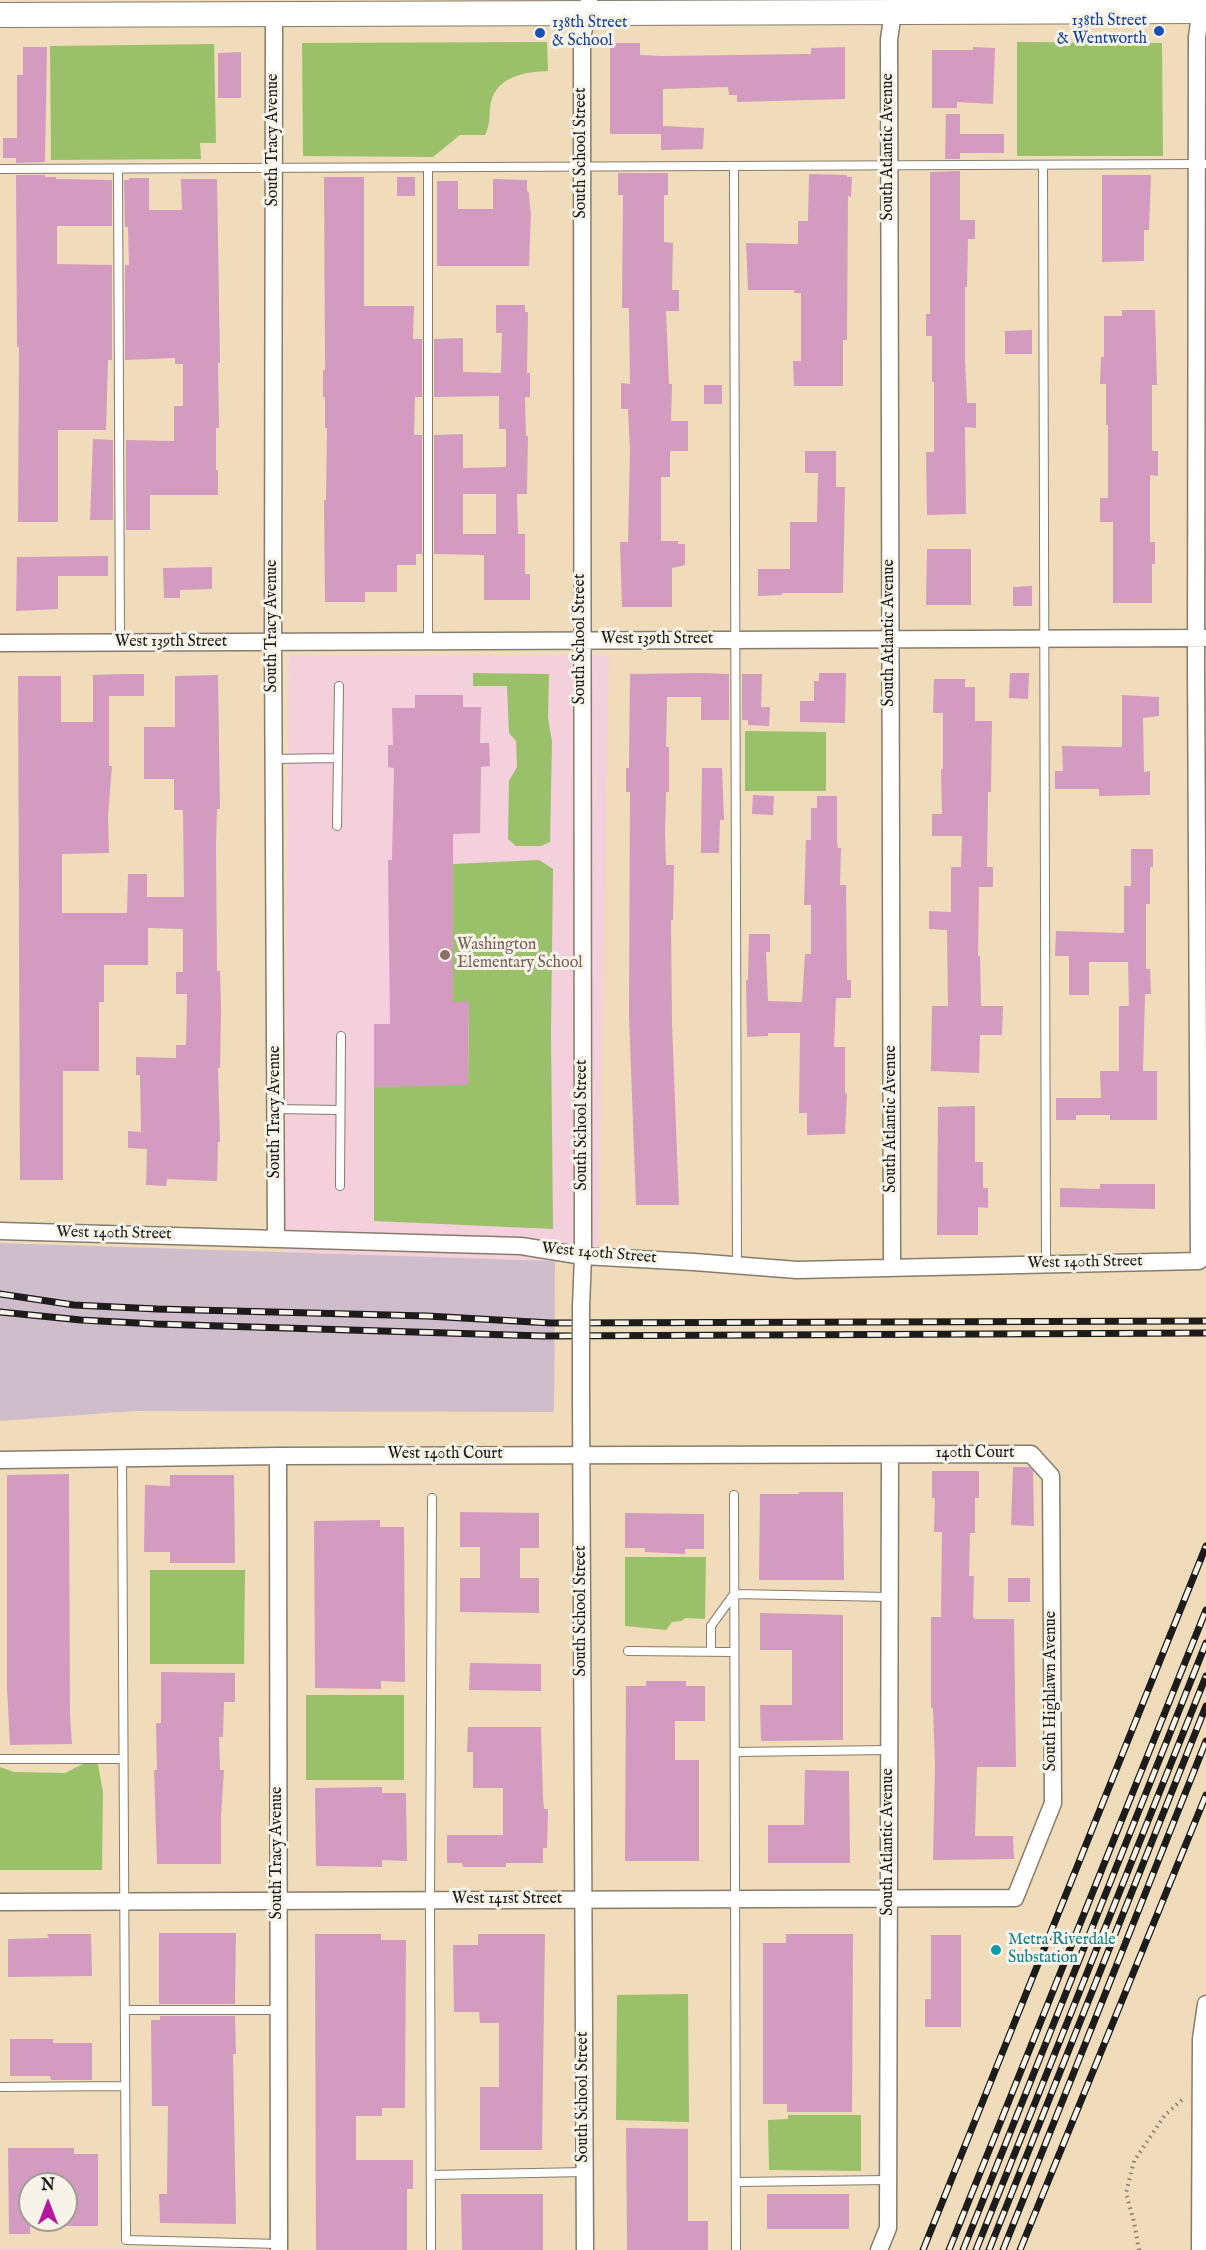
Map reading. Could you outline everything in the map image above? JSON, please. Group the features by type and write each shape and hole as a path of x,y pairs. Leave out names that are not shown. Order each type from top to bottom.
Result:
{"street":[{"path":"0,15 274,10 506,10 588,6 1203,7 1197,37 1202,164 1201,638"},
{"name":"South School Street","path":"585,2250 581,1455 583,1256 581,640 582,39 588,6"},
{"name":"South Atlantic Avenue","path":"892,1267 889,39 894,6"},
{"name":"South Tracy Avenue","path":"274,10 273,643 276,1238"},
{"name":"West 139th Street","path":"0,643 1201,638"},
{"name":"West 140th Street","path":"0,1231 521,1246 583,1256 797,1270 1199,1261 1201,638"},
{"name":"140th Court","path":"890,1455 1031,1454 1051,1476"},
{"name":"South Atlantic Avenue","path":"879,2250 888,2228 890,1455"},
{"name":"West 140th Court","path":"0,1460 278,1456 890,1455"},
{"name":"South Tracy Avenue","path":"278,1456 279,2247"},
{"name":"South Highlawn Avenue","path":"1015,1898 1053,1803 1051,1476"},
{"name":"West 141st Street","path":"0,1902 1015,1898"},
{"path":"1200,2250 1202,2214 1200,2039 1205,2014"}],"lane":[{"path":"0,169 1202,164"},
{"path":"1043,165 1046,1264"},
{"path":"734,166 737,1265"},
{"path":"428,168 428,642"},
{"path":"118,169 120,644"},
{"path":"337,826 339,686"},
{"path":"274,759 337,758"},
{"path":"340,1186 341,1036"},
{"path":"276,1109 339,1110"},
{"path":"122,1458 126,2240 279,2247"},
{"path":"734,1495 736,2250"},
{"path":"432,1498 430,1900 432,2250"},
{"path":"734,1594 889,1597"},
{"path":"711,1651 711,1626 734,1594"},
{"path":"628,1651 734,1652"},
{"path":"735,1752 889,1750"},
{"path":"0,1759 123,1759"},
{"path":"125,2010 279,2010"},
{"path":"0,2087 125,2086"},
{"path":"431,2175 585,2172"},
{"path":"736,2182 888,2180"}],"path":[{"path":"1139,2250 1126,2193 1134,2161 1165,2115 1200,2083"}],"shaded area":[{"name":"Washington Elementary School","path":"289,655 609,655 598,1267 555,1261 285,1252"},
{"path":"0,1243 555,1261 554,1412 135,1411 0,1421"},
{"path":"0,2248 248,2248 248,2250 0,2250"}],"green space":[{"path":"547,42 548,71 519,75 503,83 497,89 492,98 489,125 485,135 460,135 433,157 303,156 302,43"},
{"path":"1017,42 1162,43 1163,156 1017,156"},
{"path":"214,44 216,143 200,143 201,159 51,160 50,46"},
{"path":"473,673 549,674 548,718 552,742 550,842 541,846 516,846 508,839 509,781 517,767 516,741 509,733 507,686 473,686"},
{"path":"745,731 826,732 826,791 745,791"},
{"path":"539,860 553,869 551,1032 553,1229 374,1221 374,1087 468,1084 469,1002 453,1002 453,864"},
{"path":"625,1557 706,1557 705,1619 686,1618 672,1622 666,1630 625,1626"},
{"path":"150,1570 245,1570 244,1664 150,1664"},
{"path":"306,1695 404,1695 404,1780 306,1780"},
{"path":"83,1764 98,1764 103,1793 102,1870 0,1870 0,1767 14,1772 65,1773"},
{"path":"688,1994 689,2122 616,2120 617,1995"},
{"path":"788,2115 861,2115 861,2171 769,2170 768,2120 788,2119"}],"building":[{"path":"610,43 640,43 640,55 663,56 811,54 811,48 845,47 845,99 737,102 737,95 729,95 728,87 663,89 663,126 704,128 703,149 661,150 661,134 610,134"},
{"path":"23,47 47,47 45,162 16,163 16,158 3,158 3,138 17,138 17,75 23,75"},
{"path":"973,47 995,48 993,104 957,102 957,108 932,108 932,50 973,50"},
{"path":"241,52 241,98 218,98 218,53"},
{"path":"946,114 960,114 960,134 1004,134 1004,153 960,153 960,159 945,159"},
{"path":"960,171 960,220 975,220 975,239 968,239 965,359 967,403 976,403 976,428 965,427 966,514 927,515 926,452 934,452 932,336 926,336 926,314 930,314 930,172"},
{"path":"618,173 668,173 668,195 664,195 664,242 673,243 672,290 679,290 679,311 666,311 669,384 672,384 671,421 688,421 688,451 670,451 670,477 661,477 661,541 678,541 678,544 685,544 685,565 672,568 672,607 622,607 620,542 628,542 630,451 628,409 621,409 621,383 630,384 629,308 622,308 623,195 618,195"},
{"path":"809,174 852,177 851,197 848,196 847,340 843,340 843,386 794,386 793,361 801,361 801,293 794,293 794,290 748,290 746,243 798,244 798,221 808,221"},
{"path":"16,175 45,175 45,177 56,177 56,179 112,180 112,226 57,226 57,264 112,265 112,360 108,360 106,430 58,430 58,522 18,522 19,347 17,347"},
{"path":"1102,175 1151,175 1149,230 1144,230 1144,261 1102,262"},
{"path":"324,177 364,177 364,306 414,306 413,339 422,339 422,397 415,397 414,435 422,435 422,554 416,554 416,565 397,565 397,592 365,592 365,602 325,602 324,500 326,500 327,428 325,428 325,397 323,397 323,370 325,370"},
{"path":"397,177 415,177 415,196 397,196"},
{"path":"129,178 149,178 149,210 182,210 181,179 217,179 220,363 218,363 219,428 216,428 218,495 150,495 150,530 126,530 126,440 174,441 174,406 183,406 183,364 175,364 175,358 125,360 125,265 129,265 124,180 129,180"},
{"path":"493,179 527,180 531,209 529,266 437,266 437,181 458,181 458,209 493,209"},
{"path":"496,305 525,305 525,312 528,312 527,373 530,373 530,397 525,397 526,436 528,436 527,494 517,494 518,534 525,534 525,574 530,574 530,600 484,600 484,555 434,554 434,435 463,434 463,468 506,467 506,429 499,429 499,396 434,397 434,339 463,338 463,372 501,373 502,333 496,333","holes":["463,494 496,494 496,534 463,534"]},
{"path":"1122,310 1155,310 1157,385 1152,385 1152,451 1158,451 1158,476 1150,475 1150,542 1155,542 1155,564 1152,564 1152,603 1113,603 1113,522 1100,522 1100,498 1108,498 1106,384 1100,384 1101,357 1104,357 1104,316 1122,316"},
{"path":"1032,330 1032,354 1005,354 1005,331"},
{"path":"704,385 722,385 722,404 704,404"},
{"path":"93,439 113,440 113,520 90,520"},
{"path":"805,451 836,451 836,487 845,487 843,593 782,593 782,595 758,596 758,569 790,569 790,522 817,522 818,473 805,473"},
{"path":"927,549 971,549 971,605 926,605"},
{"path":"108,556 108,576 58,576 58,609 16,611 17,557"},
{"path":"212,567 212,589 180,590 180,598 164,598 163,568"},
{"path":"1032,586 1032,606 1013,606 1013,587"},
{"path":"819,673 846,673 845,723 800,722 800,701 814,701 814,681 819,681"},
{"path":"1010,673 1029,673 1028,699 1009,698"},
{"path":"144,674 144,696 109,696 109,766 112,766 108,816 109,853 62,854 62,913 127,913 128,874 147,874 147,897 184,897 183,810 174,810 174,779 144,779 144,727 175,727 175,676 218,675 220,809 217,809 216,845 217,971 220,971 221,1009 220,1068 218,1068 220,1142 218,1142 217,1181 167,1179 166,1186 146,1185 147,1149 128,1148 128,1131 141,1132 140,1075 136,1075 136,1057 176,1058 176,1045 186,1045 187,994 176,994 176,972 183,972 183,929 148,928 148,965 104,965 104,1002 99,1002 99,1071 63,1071 63,1180 20,1180 18,676 61,676 61,722 93,722 93,675"},
{"path":"630,674 729,674 729,720 701,720 701,697 667,697 666,747 669,747 669,792 666,792 665,834 666,865 674,865 673,920 671,920 672,1023 679,1205 636,1205 629,1015 630,792 626,792 626,768 629,768"},
{"path":"742,674 762,674 761,707 770,707 769,726 748,725 748,720 742,720"},
{"path":"934,679 965,679 965,687 975,687 975,721 992,721 987,867 993,867 993,887 979,887 978,956 980,956 981,1006 1003,1006 1002,1035 980,1035 979,1073 931,1071 932,1006 948,1006 947,930 929,929 929,911 951,912 951,867 961,867 962,836 932,836 932,814 942,814 941,769 943,769 943,713 933,713"},
{"path":"415,695 463,695 463,707 481,707 480,743 489,743 490,766 481,767 480,833 453,834 453,1002 469,1001 468,1085 374,1087 374,1024 390,1024 388,860 392,860 394,768 388,767 388,745 393,745 392,708 415,708"},
{"path":"1122,695 1159,697 1159,716 1143,718 1144,772 1150,771 1150,795 1099,796 1099,789 1055,789 1055,771 1063,771 1062,746 1122,747"},
{"path":"702,768 722,768 724,820 720,820 719,853 701,853"},
{"path":"753,795 774,796 773,815 752,814"},
{"path":"817,796 837,796 837,841 838,848 841,848 840,885 846,885 847,980 851,980 851,998 836,998 834,1047 845,1047 845,1093 847,1093 845,1134 807,1135 807,1113 799,1113 800,1033 768,1033 768,1036 747,1037 746,980 748,980 749,934 770,934 770,952 766,952 768,1001 802,1002 805,954 811,954 811,905 804,905 806,840 811,840 811,808 817,808"},
{"path":"1131,849 1153,849 1153,867 1150,867 1150,904 1146,904 1146,969 1150,969 1151,994 1145,994 1143,1071 1157,1071 1157,1120 1110,1120 1110,1115 1076,1115 1076,1120 1056,1120 1056,1098 1101,1098 1100,1071 1119,1071 1119,1006 1129,1006 1128,962 1089,962 1089,995 1069,995 1069,956 1055,956 1056,931 1124,933 1124,886 1131,886"},
{"path":"975,1106 975,1162 983,1162 983,1188 988,1188 988,1208 978,1207 978,1235 937,1235 938,1107"},
{"path":"1100,1184 1155,1184 1155,1209 1060,1207 1060,1188 1100,1189"},
{"path":"1013,1467 1029,1467 1033,1471 1034,1526 1011,1525"},
{"path":"932,1471 979,1471 979,1498 975,1498 975,1533 970,1533 969,1576 974,1576 973,1617 975,1619 1014,1619 1016,1767 977,1767 975,1836 1013,1836 1014,1859 933,1860 935,1765 933,1708 931,1708 931,1617 941,1617 942,1532 934,1532 935,1498 932,1498"},
{"path":"69,1474 72,1744 10,1745 7,1688 7,1475"},
{"path":"170,1475 234,1475 235,1563 170,1563 170,1552 144,1552 145,1485 170,1486"},
{"path":"799,1492 843,1492 844,1580 759,1580 760,1494 799,1494"},
{"path":"460,1512 539,1513 539,1548 520,1548 520,1578 539,1578 539,1613 460,1612 460,1578 480,1578 480,1547 460,1547"},
{"path":"625,1513 704,1514 704,1549 685,1549 685,1554 645,1552 645,1548 625,1548"},
{"path":"380,1520 380,1527 404,1527 405,1682 381,1681 381,1689 315,1688 314,1521"},
{"path":"1008,1578 1030,1578 1030,1602 1008,1602"},
{"path":"760,1613 843,1615 843,1740 761,1741 760,1705 792,1705 792,1650 760,1650"},
{"path":"470,1663 541,1664 541,1691 469,1690"},
{"path":"161,1672 235,1673 235,1702 224,1702 223,1737 219,1737 220,1770 224,1770 221,1864 157,1864 154,1770 157,1770 156,1723 161,1723"},
{"path":"646,1681 686,1681 686,1686 705,1686 705,1721 675,1721 675,1760 699,1760 699,1861 625,1861 626,1686 646,1686"},
{"path":"468,1727 541,1727 543,1798 544,1809 548,1809 547,1848 543,1848 543,1863 506,1863 506,1867 463,1867 462,1863 447,1863 447,1835 503,1835 503,1788 473,1788 473,1752 467,1752"},
{"path":"805,1770 849,1771 850,1863 768,1863 768,1825 804,1825"},
{"path":"382,1787 382,1793 406,1793 407,1861 382,1860 382,1867 316,1866 315,1788"},
{"path":"159,1933 236,1933 235,2004 159,2004"},
{"path":"47,1934 91,1934 92,1976 8,1977 8,1939 49,1938"},
{"path":"315,1934 381,1934 381,1940 406,1940 405,2108 382,2108 382,2116 356,2116 356,2160 413,2160 413,2189 407,2189 407,2250 316,2250"},
{"path":"478,1934 545,1934 542,2150 480,2150 480,2087 499,2087 499,2023 480,2023 479,2012 454,2012 453,1945 478,1945"},
{"path":"786,1934 853,1934 852,2112 787,2112 787,2104 763,2104 763,1943 786,1943"},
{"path":"931,1935 961,1935 961,2027 925,2027 925,1999 931,1999"},
{"path":"160,2016 235,2016 236,2054 233,2054 236,2224 160,2223 159,2194 167,2194 168,2106 152,2106 151,2020 160,2020"},
{"path":"10,2039 53,2039 53,2043 92,2043 92,2080 51,2080 50,2076 10,2076"},
{"path":"626,2128 688,2129 688,2221 708,2221 708,2250 627,2250"},
{"path":"8,2148 74,2148 74,2154 98,2154 98,2226 78,2226 78,2172 18,2172 18,2232 30,2232 30,2234 9,2234"},
{"path":"461,2194 543,2194 543,2250 462,2250"},
{"path":"767,2194 849,2194 849,2229 767,2229"}],"railway":[{"path":"0,1294 74,1305 427,1316 551,1323 1206,1321"},
{"path":"0,1312 156,1324 543,1336 1206,1333"},
{"path":"923,2250 1206,1546"},
{"path":"949,2250 1206,1610"},
{"path":"963,2250 1206,1643"},
{"path":"976,2250 1206,1676"},
{"path":"989,2250 1206,1706"},
{"path":"1003,2250 1206,1741"},
{"path":"1020,2250 1206,1795"}],"place":[{"name":"138th Street & Wentworth","path":"1159,31"},
{"name":"138th Street & School","path":"540,33"},
{"name":"Washington Elementary School","path":"445,955"},
{"name":"Metra Riverdale Substation","path":"996,1950"}]}
